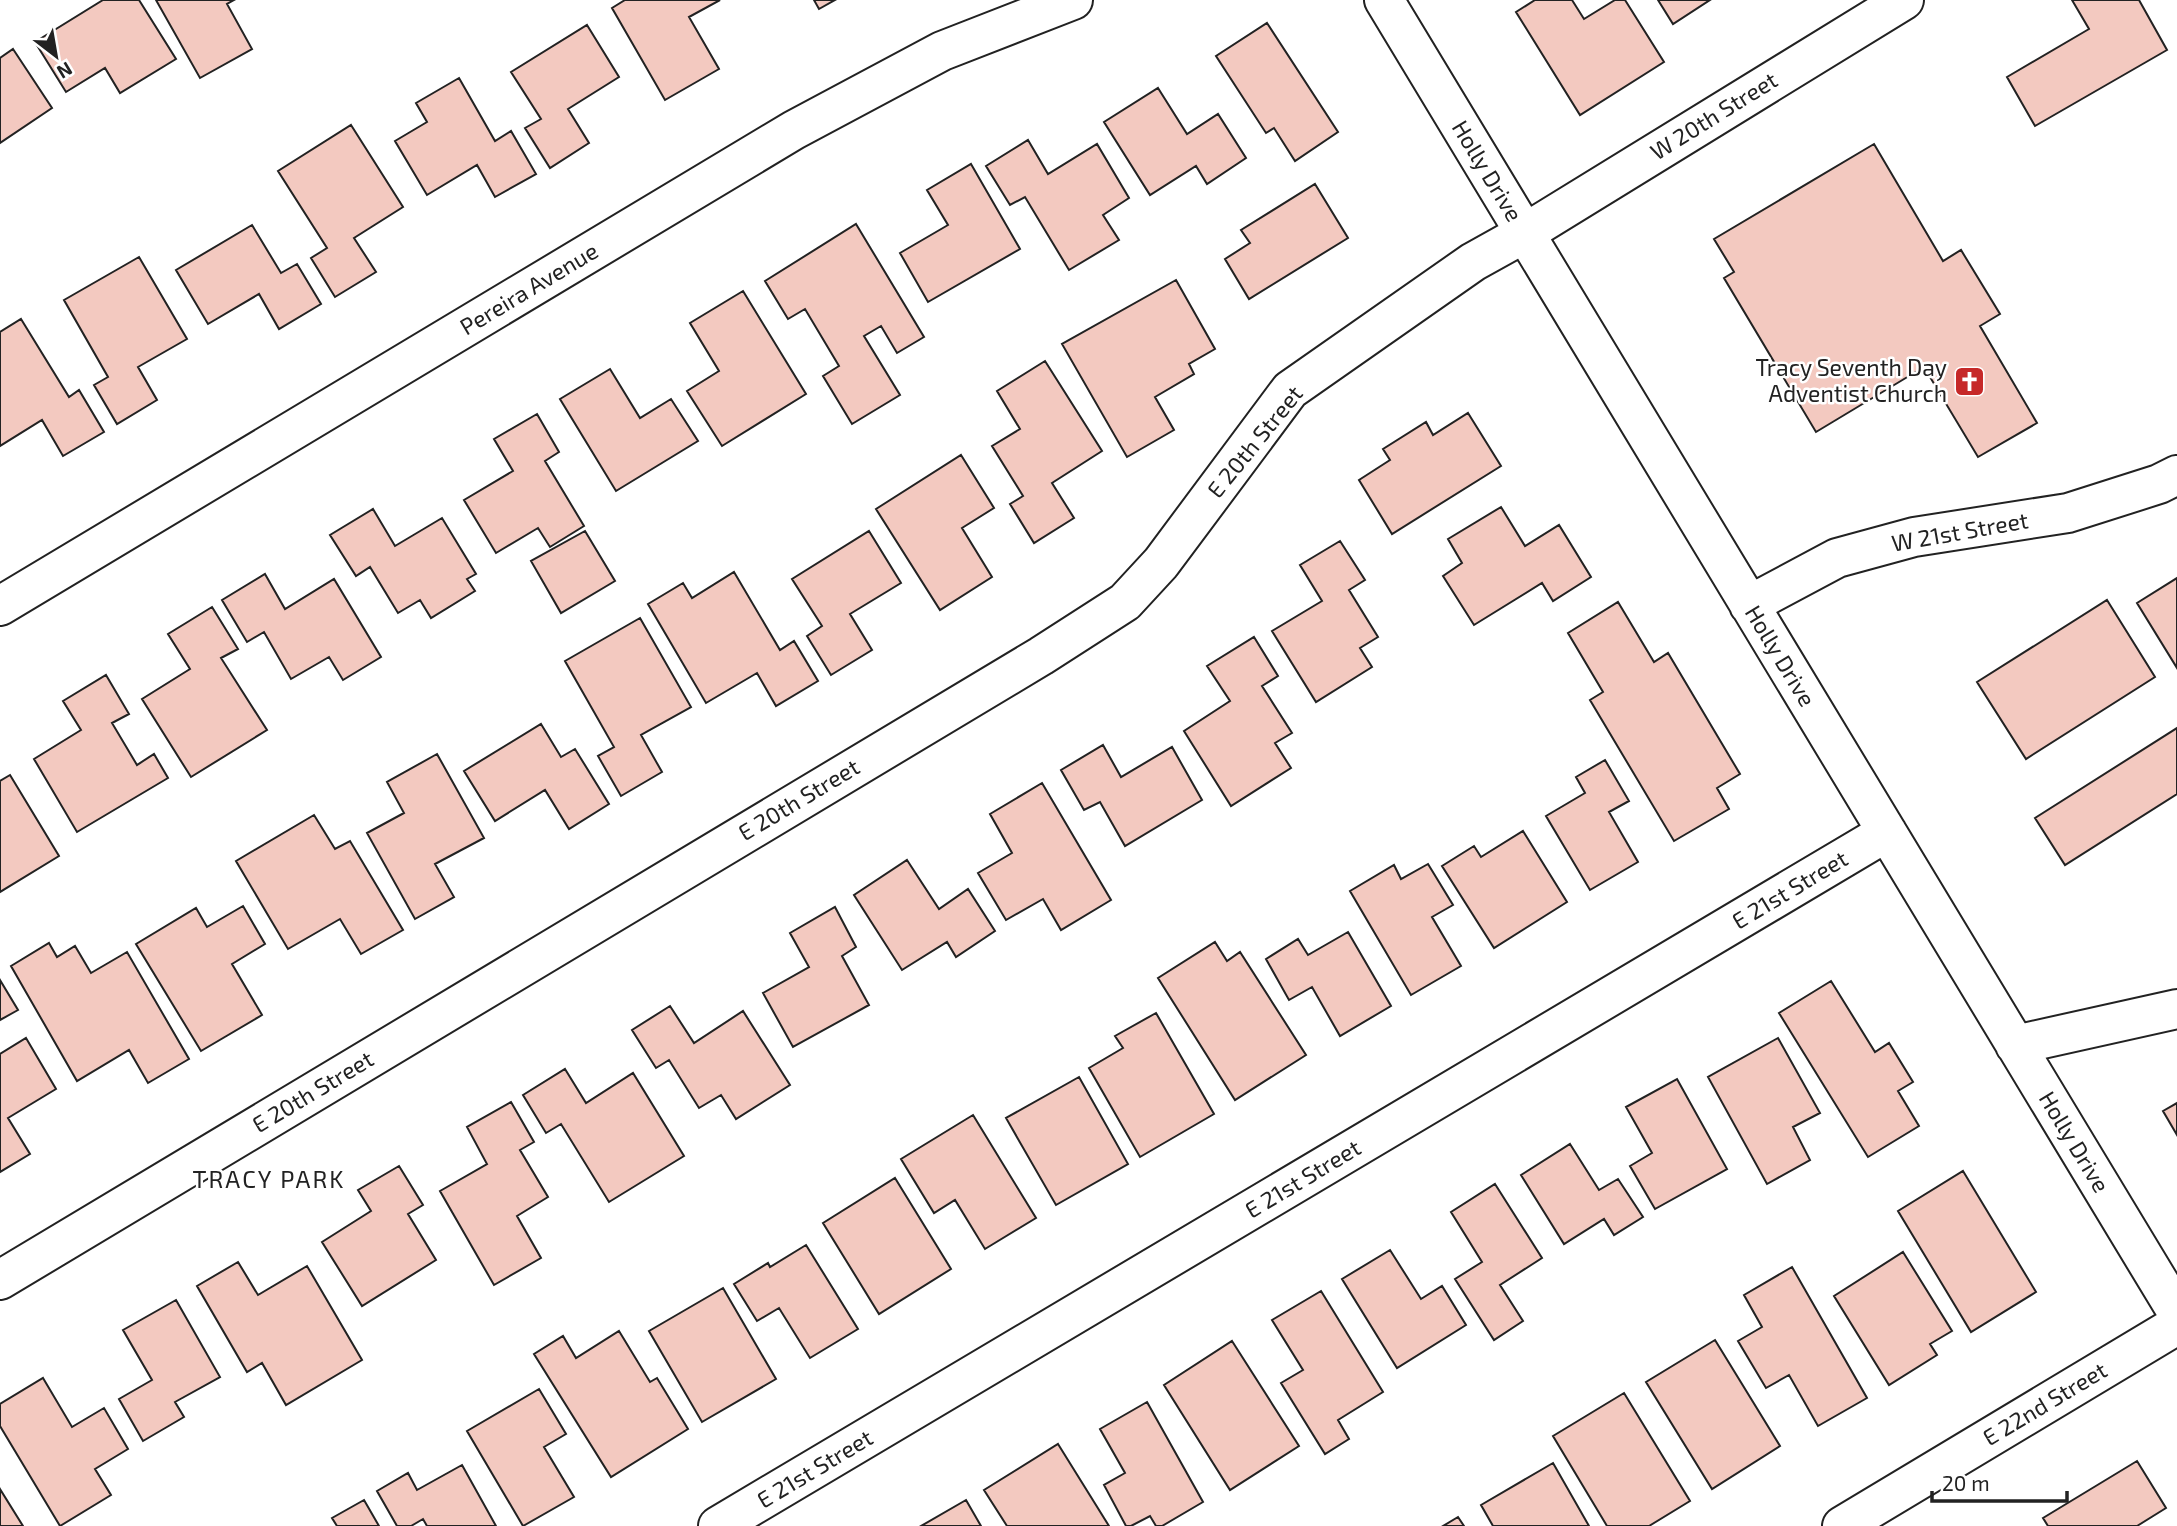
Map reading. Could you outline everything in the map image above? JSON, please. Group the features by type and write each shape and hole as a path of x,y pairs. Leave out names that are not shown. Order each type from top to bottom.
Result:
{"street":[{"name":"Pereira Avenue","path":"0,606 794,130 942,51 1073,0"},
{"name":"Holly Drive","path":"1384,0 2177,1312"},
{"name":"W 20th Street","path":"1525,233 1904,0"},
{"name":"E 20th Street","path":"0,1280 1041,656 1125,602 1161,563 1290,390 1473,262 1525,233"},
{"name":"W 21st Street","path":"1749,605 1837,558 1914,537 2068,513 2158,484 2177,475"},
{"name":"E 21st Street","path":"718,1526 1887,832"},
{"path":"2015,1045 2177,1009"},
{"name":"E 22nd Street","path":"1842,1526 2177,1325"}],"building":[{"path":"103,0 139,0 176,59 120,93 105,68 66,92 35,42"},
{"path":"156,0 234,0 227,4 252,49 200,78"},
{"path":"625,0 720,0 689,17 719,69 665,100 612,8"},
{"path":"814,0 835,0 819,9"},
{"path":"1535,0 1572,0 1584,19 1615,0 1625,0 1664,62 1580,115 1516,12"},
{"path":"1658,0 1710,0 1673,24"},
{"path":"2072,0 2139,0 2167,50 2035,126 2007,77 2089,29"},
{"path":"1267,23 1338,132 1295,161 1274,128 1266,133 1216,56"},
{"path":"587,25 619,77 568,109 589,143 550,168 525,128 541,119 511,72"},
{"path":"13,49 52,108 0,143 0,58"},
{"path":"459,78 495,141 511,131 536,174 495,197 477,165 427,195 395,141 427,122 416,103"},
{"path":"1158,88 1187,134 1218,114 1246,158 1207,184 1196,166 1150,195 1104,122"},
{"path":"351,125 403,207 354,238 376,272 335,297 311,258 327,248 278,171"},
{"path":"1028,140 1048,174 1097,144 1129,198 1103,215 1119,240 1069,270 1025,197 1010,205 986,166"},
{"path":"1874,144 1943,261 1961,250 2000,314 1980,326 2037,423 1978,457 1924,367 1816,432 1724,278 1734,272 1714,239"},
{"path":"971,164 1020,249 928,302 900,253 948,225 927,190"},
{"path":"1315,184 1348,238 1249,299 1225,259 1250,243 1241,230"},
{"path":"856,224 924,337 897,353 881,326 864,336 900,395 852,424 823,376 839,366 805,309 788,319 765,281"},
{"path":"252,225 281,273 297,264 321,304 279,329 259,294 208,324 176,270"},
{"path":"139,257 187,339 138,367 157,400 117,424 94,385 108,377 64,300"},
{"path":"1176,280 1215,349 1189,364 1194,374 1155,397 1174,430 1127,457 1062,344"},
{"path":"743,291 806,394 722,446 687,391 719,371 690,323"},
{"path":"21,319 69,397 79,390 104,432 63,456 42,420 0,446 0,332"},
{"path":"1045,361 1102,451 1052,483 1074,518 1034,543 1010,504 1023,496 992,446 1020,429 997,391"},
{"path":"610,369 640,418 671,399 698,441 616,491 560,399"},
{"path":"1468,413 1501,466 1392,534 1359,480 1390,460 1383,449 1426,422 1433,435"},
{"path":"537,414 559,452 545,461 584,526 550,547 538,528 496,553 464,500 513,471 494,439"},
{"path":"961,455 994,508 962,528 992,577 940,610 876,509"},
{"path":"1501,507 1525,546 1559,525 1591,577 1553,601 1542,583 1474,625 1443,576 1462,563 1448,539"},
{"path":"373,509 395,546 442,518 476,574 467,579 475,591 431,618 420,600 398,613 370,567 356,576 330,535"},
{"path":"585,531 615,581 561,613 531,561"},
{"path":"869,531 901,583 850,614 872,650 831,675 807,636 822,626 792,579"},
{"path":"1340,541 1365,580 1349,590 1378,637 1360,648 1372,667 1316,702 1272,631 1322,601 1300,565"},
{"path":"734,572 780,650 794,641 818,681 776,706 757,673 706,703 648,604 683,583 692,598"},
{"path":"265,574 285,609 334,579 381,657 343,680 329,657 291,679 264,632 247,642 222,600"},
{"path":"2177,578 2177,668 2137,603"},
{"path":"2107,600 2155,677 2026,759 1977,682"},
{"path":"1618,602 1654,662 1668,653 1740,774 1717,788 1729,809 1674,841 1590,700 1603,692 1568,633"},
{"path":"212,607 238,649 221,658 267,730 191,777 142,699 190,669 168,634"},
{"path":"640,618 691,707 641,735 662,772 621,796 598,756 614,747 565,661"},
{"path":"1254,637 1278,676 1262,686 1292,733 1275,743 1291,768 1231,806 1184,731 1230,701 1207,666"},
{"path":"106,675 129,714 112,723 137,765 154,754 168,778 77,832 34,759 81,730 63,701"},
{"path":"541,724 561,757 575,749 609,804 569,829 545,790 495,821 464,771"},
{"path":"2177,728 2177,794 2065,865 2035,818"},
{"path":"1103,745 1121,777 1172,747 1202,800 1125,846 1100,802 1084,810 1061,770"},
{"path":"437,754 484,838 435,864 454,897 415,919 367,833 404,813 387,782"},
{"path":"1605,760 1629,801 1609,812 1638,862 1590,890 1546,816 1585,793 1576,777"},
{"path":"10,775 59,856 0,892 0,781"},
{"path":"1042,783 1111,900 1061,930 1043,899 1006,920 978,873 1012,853 990,814"},
{"path":"314,815 335,849 350,841 403,930 361,954 340,919 288,949 236,861"},
{"path":"1523,831 1567,902 1494,948 1442,866 1474,846 1481,857"},
{"path":"907,860 939,909 968,889 995,931 956,957 947,942 902,970 854,895"},
{"path":"1428,864 1453,905 1432,917 1461,966 1411,995 1350,891 1394,865 1401,879"},
{"path":"243,906 265,944 232,964 262,1015 201,1051 136,944 196,908 207,927"},
{"path":"835,907 856,947 842,956 869,1005 793,1047 763,993 809,967 790,933"},
{"path":"1348,932 1391,1006 1340,1036 1312,987 1289,1000 1266,959 1298,939 1308,955"},
{"path":"1215,942 1227,961 1240,952 1306,1055 1235,1100 1158,978"},
{"path":"49,943 57,957 75,946 91,973 127,952 189,1059 148,1083 129,1050 77,1081 11,966"},
{"path":"0,980 18,1010 0,1020"},
{"path":"1831,981 1875,1052 1889,1043 1913,1082 1898,1091 1919,1126 1868,1157 1779,1013"},
{"path":"670,1006 694,1043 743,1011 790,1085 736,1119 721,1095 699,1108 669,1060 656,1068 632,1030"},
{"path":"1156,1013 1214,1114 1140,1157 1089,1068 1123,1048 1115,1036"},
{"path":"26,1038 56,1089 8,1118 30,1154 0,1172 0,1054"},
{"path":"1778,1038 1820,1113 1793,1127 1810,1160 1767,1184 1708,1077"},
{"path":"565,1069 586,1103 633,1073 684,1156 609,1202 561,1124 546,1133 523,1095"},
{"path":"1079,1077 1128,1164 1056,1205 1006,1118"},
{"path":"1677,1079 1727,1169 1655,1209 1630,1166 1652,1153 1626,1107"},
{"path":"511,1102 534,1142 520,1150 548,1197 517,1216 541,1258 494,1285 440,1191 487,1164 467,1127"},
{"path":"2177,1103 2177,1135 2163,1111"},
{"path":"973,1115 1036,1218 985,1249 955,1200 934,1213 901,1159"},
{"path":"1570,1144 1599,1190 1618,1179 1643,1217 1614,1235 1604,1219 1564,1244 1521,1175"},
{"path":"399,1166 423,1205 408,1214 436,1260 362,1306 322,1242 371,1211 358,1190"},
{"path":"1963,1171 2036,1292 1971,1332 1898,1211"},
{"path":"895,1178 951,1269 879,1314 823,1223"},
{"path":"1495,1184 1542,1258 1500,1285 1523,1321 1494,1340 1455,1279 1482,1262 1451,1212"},
{"path":"806,1245 858,1329 810,1358 779,1308 757,1321 734,1284 768,1263 770,1267"},
{"path":"1390,1250 1421,1299 1442,1286 1466,1325 1397,1368 1342,1279"},
{"path":"1903,1252 1952,1331 1930,1344 1937,1355 1889,1385 1834,1296"},
{"path":"238,1262 258,1295 307,1266 362,1360 286,1405 262,1363 247,1372 197,1286"},
{"path":"1792,1267 1867,1398 1818,1426 1789,1375 1766,1388 1738,1341 1762,1327 1744,1295"},
{"path":"723,1288 776,1379 702,1422 649,1331"},
{"path":"1321,1291 1383,1392 1338,1420 1349,1439 1325,1454 1281,1383 1303,1370 1272,1320"},
{"path":"176,1300 220,1377 175,1402 184,1417 143,1441 119,1399 152,1380 123,1330"},
{"path":"619,1331 650,1382 657,1378 688,1429 611,1477 534,1354 563,1336 576,1358"},
{"path":"1715,1340 1780,1446 1712,1489 1646,1382"},
{"path":"1232,1341 1299,1446 1230,1490 1164,1385"},
{"path":"43,1378 72,1427 104,1408 128,1449 95,1469 111,1495 60,1526 0,1426 0,1404"},
{"path":"539,1389 566,1434 544,1447 574,1497 523,1526 467,1431"},
{"path":"1624,1393 1690,1501 1649,1526 1607,1526 1553,1436"},
{"path":"1147,1402 1203,1502 1162,1526 1156,1526 1150,1516 1126,1526 1104,1485 1125,1473 1100,1429"},
{"path":"1058,1444 1109,1526 1007,1526 984,1490"},
{"path":"2137,1461 2166,1508 2137,1526 2048,1526 2043,1518"},
{"path":"1553,1463 1589,1526 1493,1526 1481,1505"},
{"path":"462,1465 496,1526 427,1526 423,1519 411,1526 397,1526 377,1491 408,1473 417,1490"},
{"path":"0,1489 23,1526 0,1526"},
{"path":"364,1500 379,1526 337,1526 332,1518"},
{"path":"966,1500 981,1526 921,1526"},
{"path":"1458,1517 1464,1526 1443,1526"}],"place":[{"name":"Tracy Seventh Day Adventist Church","path":"1970,381"}],"district":[{"name":"TRACY PARK","path":"269,1180"}]}
